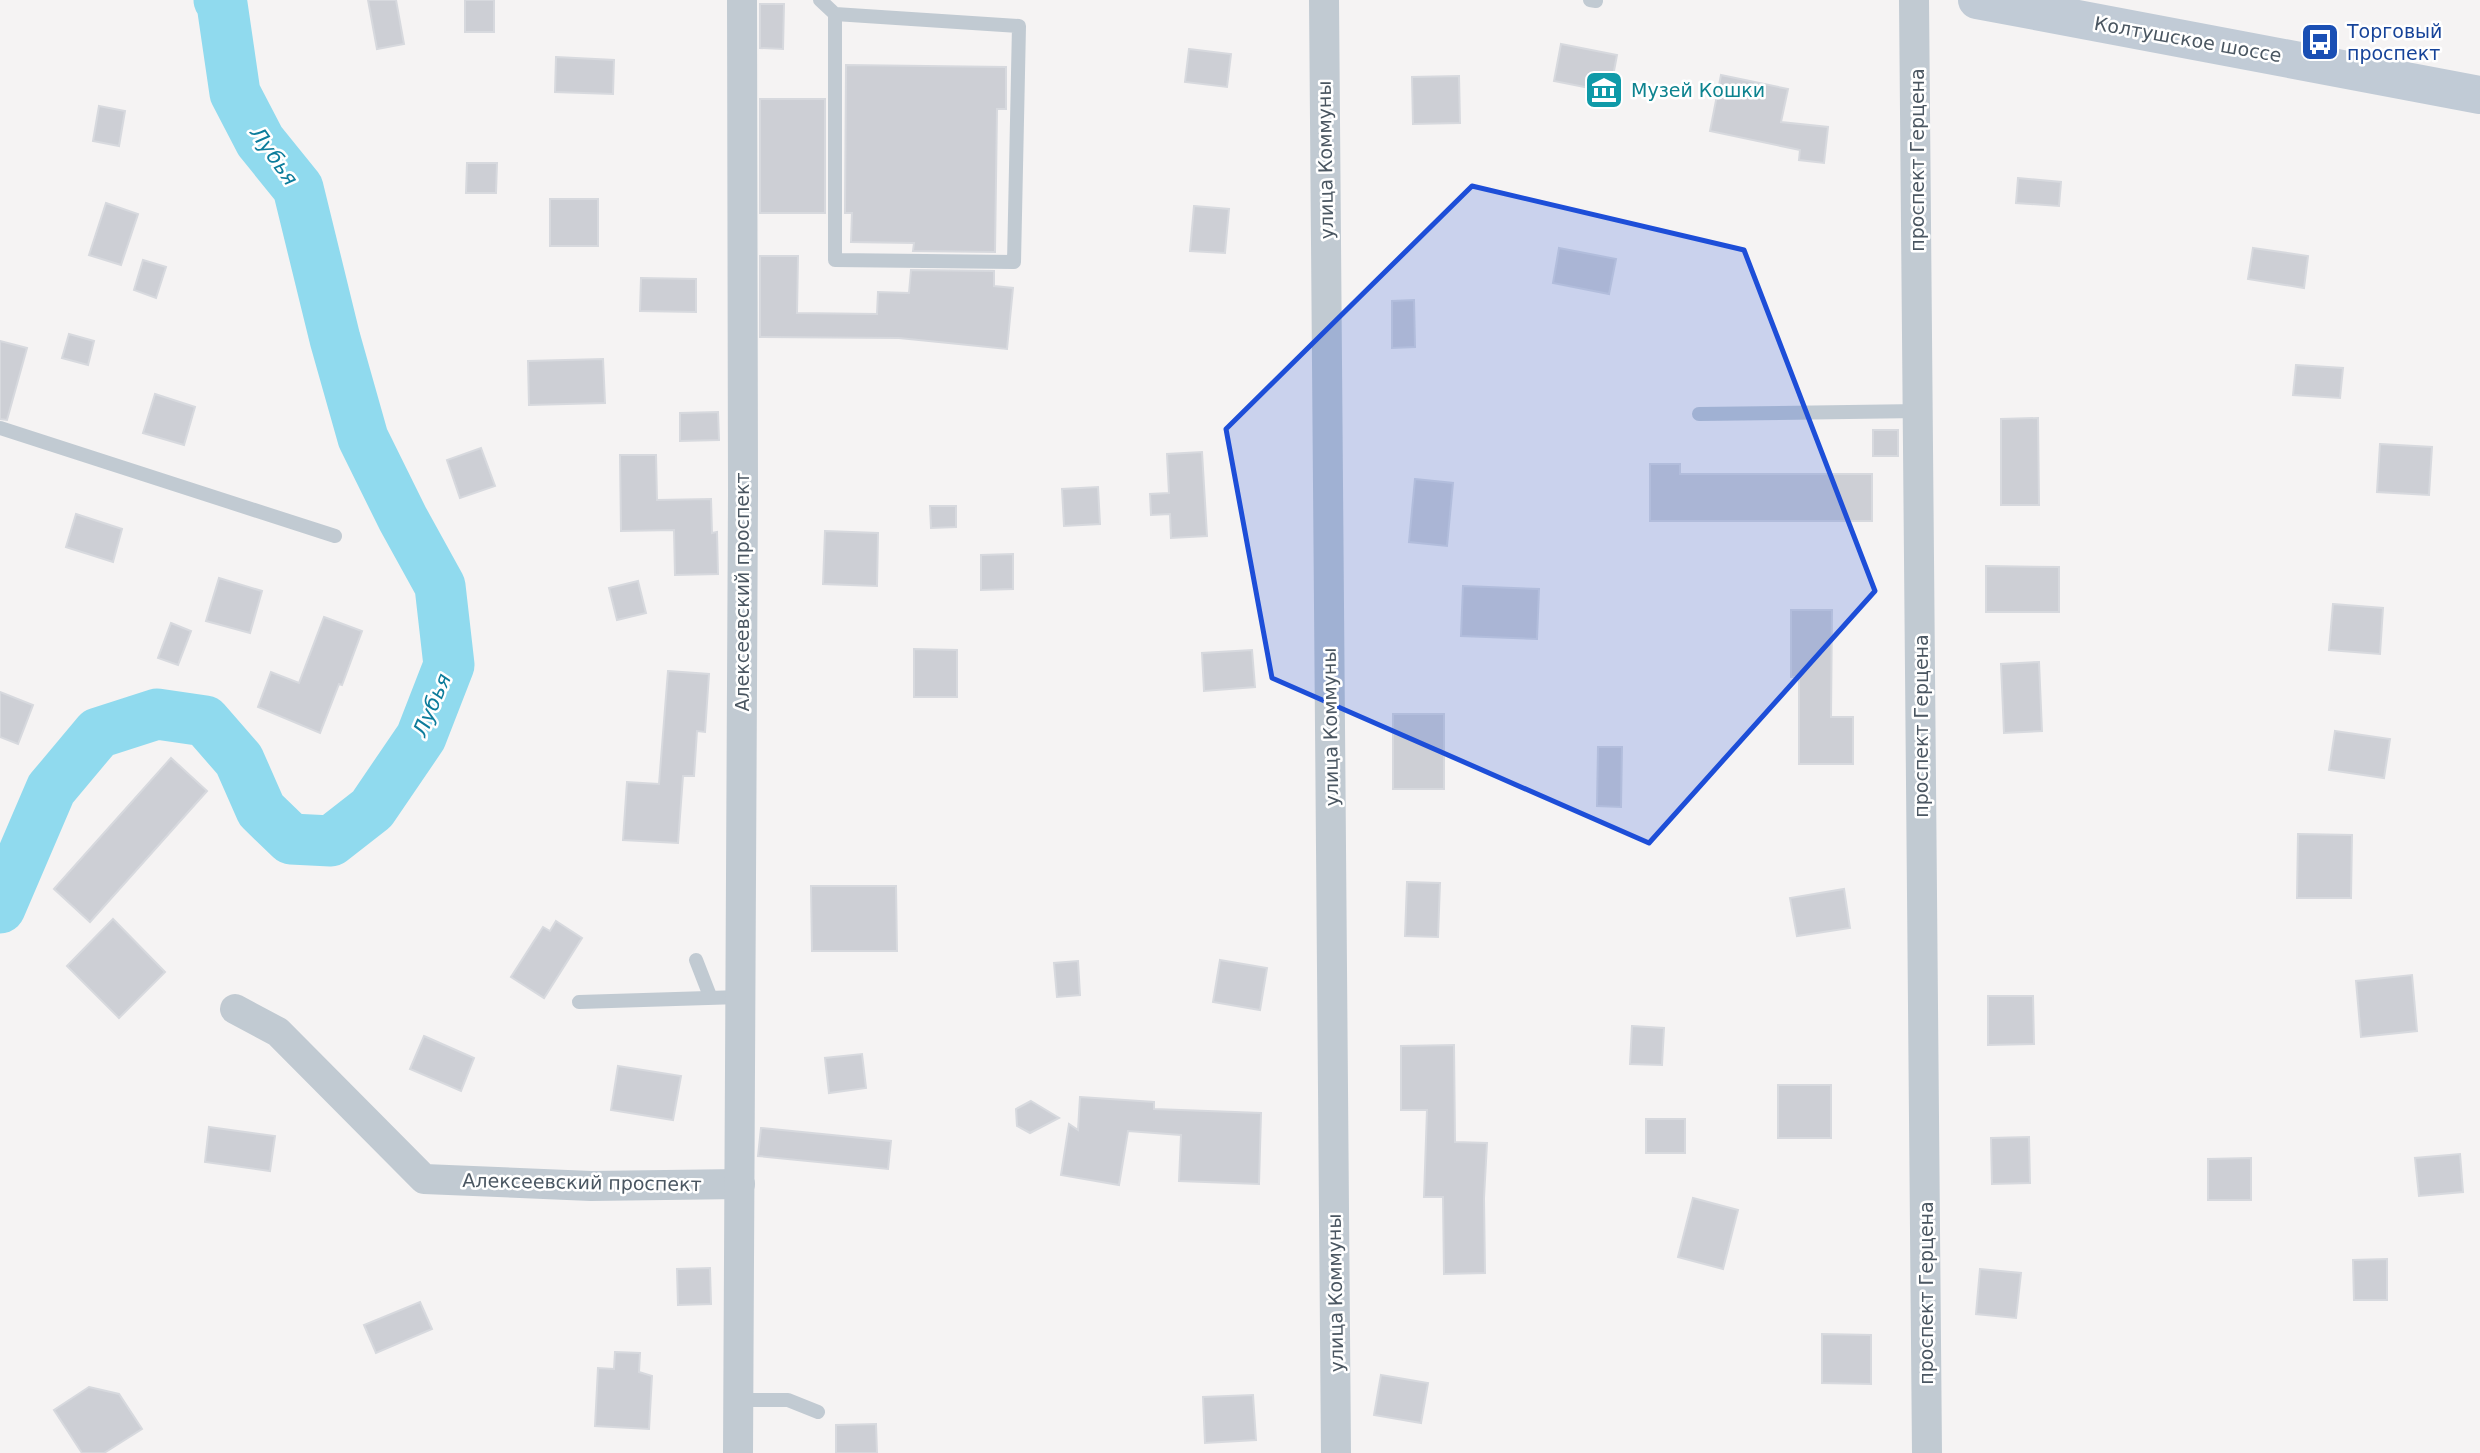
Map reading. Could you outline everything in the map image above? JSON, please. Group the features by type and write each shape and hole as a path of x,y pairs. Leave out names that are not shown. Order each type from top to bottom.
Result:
{"main road":[{"name":"Колтушское шоссе","path":"1977,0 2480,95"}],"street":[{"name":"Алексеевский проспект","path":"738,1453 743,494 742,0"},
{"name":"улица Коммуны","path":"1324,0 1336,1453"},
{"name":"проспект Герцена","path":"1914,0 1927,1453"},
{"name":"Алексеевский проспект","path":"235,1009 278,1032 410,1181 591,1186 740,1184"}],"lane":[{"path":"820,0 835,15 1019,26 1014,262 835,260 835,15"},
{"path":"1699,414 1919,411"},
{"path":"0,428 335,536"},
{"path":"696,960 710,996"},
{"path":"579,1002 740,997"},
{"path":"738,1400 788,1400 818,1412"}],"highlighted area":[{"path":"1472,186 1744,250 1875,591 1649,843 1272,678 1226,429"}],"building":[{"path":"368,0 396,0 404,44 377,49"},
{"path":"465,0 494,0 494,32 465,32"},
{"path":"760,4 784,4 783,49 760,48"},
{"path":"1561,44 1617,55 1610,92 1554,81"},
{"path":"1189,49 1231,54 1227,87 1185,82"},
{"path":"556,57 614,60 613,94 555,92"},
{"path":"846,65 1006,67 1006,109 997,109 995,252 913,251 914,243 851,242 852,213 845,213"},
{"path":"1721,75 1788,89 1781,122 1828,127 1824,163 1799,160 1800,150 1710,131"},
{"path":"1459,76 1460,123 1413,124 1412,77"},
{"path":"760,99 825,99 825,213 760,213"},
{"path":"99,106 125,111 119,146 93,141"},
{"path":"467,163 497,163 496,193 466,193"},
{"path":"2018,178 2061,182 2059,206 2016,203"},
{"path":"550,199 598,199 598,246 550,246"},
{"path":"106,203 138,214 121,265 89,255"},
{"path":"1194,206 1229,209 1225,253 1190,251"},
{"path":"1559,248 1616,259 1609,294 1553,283"},
{"path":"2253,248 2308,256 2304,288 2248,279"},
{"path":"760,256 798,256 797,313 877,314 878,292 909,293 911,270 994,271 994,286 1013,288 1007,349 899,338 760,337"},
{"path":"143,260 166,267 156,298 134,290"},
{"path":"641,278 696,279 696,312 640,311"},
{"path":"1414,300 1415,347 1392,348 1392,301"},
{"path":"69,334 94,341 88,365 62,358"},
{"path":"0,341 27,348 7,420 0,419"},
{"path":"603,359 605,403 529,405 528,361"},
{"path":"2296,365 2343,368 2340,398 2293,395"},
{"path":"155,394 195,407 184,445 143,433"},
{"path":"718,412 719,440 680,441 680,413"},
{"path":"2038,418 2039,505 2001,505 2001,419"},
{"path":"1873,430 1898,430 1898,456 1873,456"},
{"path":"2380,444 2432,447 2429,495 2377,492"},
{"path":"481,448 495,486 460,498 447,460"},
{"path":"1202,452 1207,536 1171,538 1170,514 1151,515 1150,494 1169,493 1167,454"},
{"path":"620,455 656,455 657,500 711,499 712,533 717,532 718,574 675,575 674,530 621,531"},
{"path":"1650,464 1680,464 1680,474 1872,474 1872,521 1650,521"},
{"path":"1415,479 1453,483 1447,546 1409,542"},
{"path":"1098,487 1100,524 1064,526 1062,489"},
{"path":"930,506 956,506 956,527 931,528"},
{"path":"76,514 122,529 113,562 66,547"},
{"path":"825,531 878,533 877,586 823,584"},
{"path":"1013,554 1013,589 981,590 981,555"},
{"path":"1986,566 2059,567 2059,612 1986,612"},
{"path":"219,578 262,591 250,633 206,621"},
{"path":"638,581 646,613 617,620 609,588"},
{"path":"1463,586 1539,589 1537,639 1461,636"},
{"path":"2333,604 2383,608 2380,654 2329,650"},
{"path":"1791,610 1832,610 1831,717 1853,717 1853,764 1799,764 1799,677 1791,677"},
{"path":"324,617 362,631 320,733 258,707 271,672 299,683"},
{"path":"171,623 191,631 178,665 158,658"},
{"path":"914,649 957,650 957,697 914,697"},
{"path":"1252,650 1255,687 1204,691 1202,653"},
{"path":"2039,662 2042,731 2004,733 2001,664"},
{"path":"668,671 709,674 705,732 697,731 694,776 683,776 678,843 623,840 627,782 659,784"},
{"path":"0,692 33,705 18,744 0,737"},
{"path":"1393,714 1444,714 1444,789 1393,789"},
{"path":"2335,731 2390,739 2384,778 2329,770"},
{"path":"1598,747 1622,747 1621,807 1597,806"},
{"path":"171,758 207,791 90,922 54,889"},
{"path":"2298,834 2352,835 2351,898 2297,898"},
{"path":"1407,882 1440,883 1438,937 1405,936"},
{"path":"811,886 896,886 897,951 812,951"},
{"path":"1844,889 1850,928 1797,936 1790,898"},
{"path":"113,919 165,972 119,1018 67,966"},
{"path":"556,921 582,938 544,998 511,977 543,927 550,931"},
{"path":"1220,960 1267,968 1260,1010 1213,1002"},
{"path":"1078,961 1080,995 1057,997 1054,963"},
{"path":"2412,975 2417,1031 2361,1037 2356,981"},
{"path":"1988,996 2033,996 2034,1044 1988,1045"},
{"path":"1632,1026 1664,1028 1662,1065 1630,1064"},
{"path":"424,1036 474,1058 461,1091 410,1069"},
{"path":"1454,1045 1455,1142 1487,1143 1484,1198 1485,1273 1444,1274 1443,1197 1424,1197 1427,1110 1401,1110 1401,1046"},
{"path":"862,1054 866,1088 829,1093 825,1058"},
{"path":"618,1066 681,1076 673,1120 611,1110"},
{"path":"1778,1085 1831,1085 1831,1138 1778,1138"},
{"path":"1080,1097 1154,1102 1154,1109 1261,1113 1259,1184 1179,1181 1181,1135 1128,1131 1119,1185 1061,1175 1069,1124 1078,1130"},
{"path":"1031,1101 1059,1118 1030,1133 1017,1126 1016,1109"},
{"path":"1646,1119 1685,1119 1685,1153 1646,1153"},
{"path":"209,1127 275,1136 270,1171 205,1162"},
{"path":"761,1128 891,1141 888,1169 758,1156"},
{"path":"2029,1137 2030,1183 1992,1184 1991,1138"},
{"path":"2460,1154 2463,1192 2419,1196 2415,1158"},
{"path":"2251,1158 2251,1200 2208,1200 2208,1159"},
{"path":"1693,1198 1738,1210 1723,1269 1678,1257"},
{"path":"2387,1259 2387,1300 2354,1300 2353,1260"},
{"path":"710,1268 711,1304 678,1305 677,1269"},
{"path":"1980,1269 2021,1273 2016,1318 1976,1314"},
{"path":"420,1302 432,1329 376,1353 364,1325"},
{"path":"1822,1334 1871,1335 1871,1384 1822,1383"},
{"path":"615,1352 640,1353 639,1372 652,1376 649,1429 595,1426 598,1368 614,1369"},
{"path":"1381,1375 1428,1383 1421,1423 1374,1415"},
{"path":"89,1387 119,1394 142,1429 104,1453 82,1453 54,1410"},
{"path":"1253,1395 1256,1440 1205,1443 1203,1397"},
{"path":"876,1424 877,1453 836,1453 836,1425"}],"waterway":[{"name":"Лубья","path":"0,908 51,789 98,733 157,714 205,721 239,760 261,810 291,839 331,841 372,809 421,737 449,665 440,586 363,438 335,339 298,188 260,141 235,93 222,4 219,0"}],"place":[{"name":"Торговый проспект","path":"2320,42"},
{"name":"Музей Кошки","path":"1604,90"}]}
